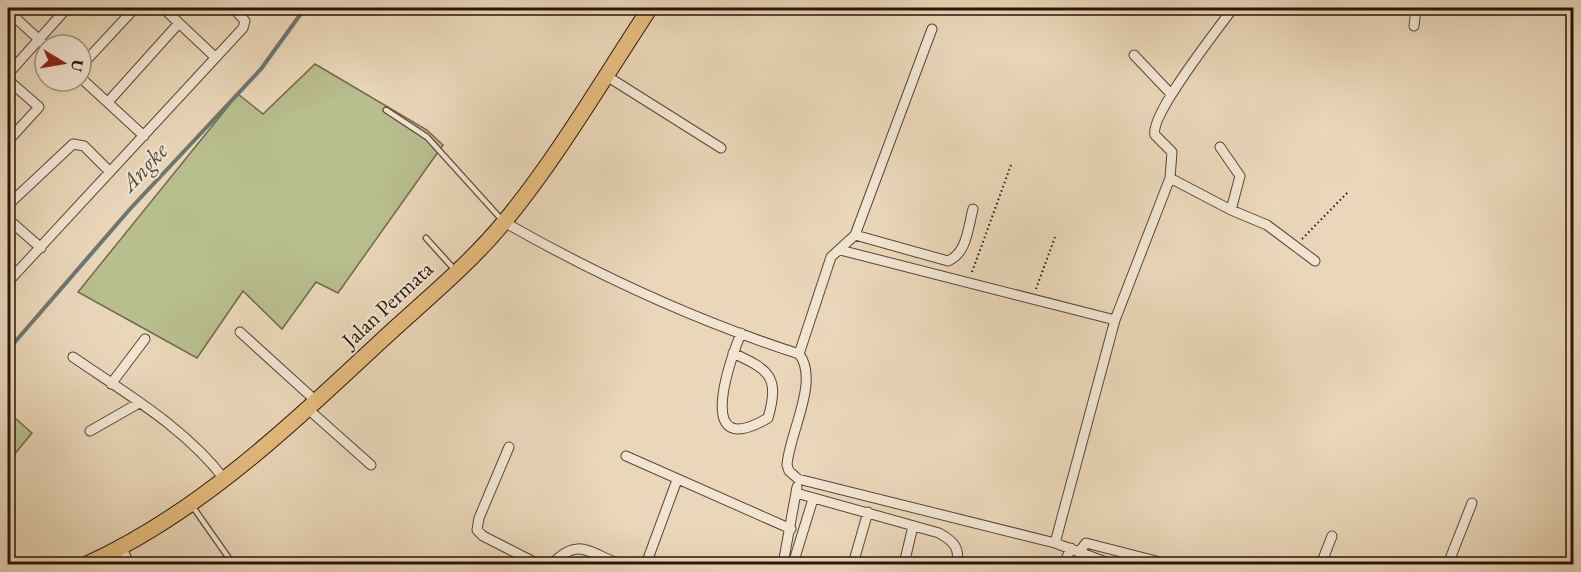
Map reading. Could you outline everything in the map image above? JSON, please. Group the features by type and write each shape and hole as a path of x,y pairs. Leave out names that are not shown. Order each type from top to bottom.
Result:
{"main road":[{"name":"Jalan Permata","path":"87,564 122,548 192,505 225,480 312,405 456,271 504,222 547,165 650,8"}],"street":[{"path":"49,33 67,8"},
{"path":"93,53 135,8"},
{"path":"163,8 215,57"},
{"path":"8,282 245,24 233,8"},
{"path":"1055,543 1115,320 1170,178 1172,152 1154,130 1155,122 1171,94 1233,8"},
{"path":"1414,26 1416,8"},
{"path":"8,11 33,34"},
{"path":"108,102 179,23"},
{"path":"799,354 831,257 855,235 932,29"},
{"path":"8,74 33,50"},
{"path":"1134,55 1171,94"},
{"path":"605,75 721,148"},
{"path":"8,80 39,107 8,141"},
{"path":"93,89 144,135"},
{"path":"8,205 73,144 84,146 110,172"},
{"path":"1220,147 1240,176 1231,210"},
{"path":"1170,178 1231,210 1267,225 1315,261"},
{"path":"855,235 948,261 962,250 973,210"},
{"path":"8,219 41,248"},
{"path":"504,222 584,265 741,333 799,354 807,368 806,386 787,465 789,471 798,479 1055,543 1112,564"},
{"path":"840,250 1032,301 1115,320"},
{"path":"240,332 371,465"},
{"path":"733,353 756,364 770,375 772,384 768,418 737,429 727,426 721,409 722,392 733,353 741,333"},
{"path":"111,384 144,339"},
{"path":"73,357 173,429 214,465 225,480"},
{"path":"90,431 139,403"},
{"path":"509,447 479,518 477,530 483,536 538,564"},
{"path":"626,456 791,529"},
{"path":"783,564 798,479"},
{"path":"646,564 677,480"},
{"path":"796,493 813,500 868,512 952,540 957,548 957,564"},
{"path":"793,564 813,500"},
{"path":"1448,564 1472,503"},
{"path":"853,564 868,512"},
{"path":"904,564 913,526"},
{"path":"1321,564 1332,536"},
{"path":"1064,564 1075,550 1086,543 1150,562 1168,564"},
{"path":"122,548 129,564"},
{"path":"552,564 566,551 574,548 617,564"}],"lane":[{"path":"386,110 427,137 504,222"},
{"path":"426,238 456,271"},
{"path":"192,505 232,564"}],"path":[{"path":"968,283 1011,165"},
{"path":"1295,245 1349,191"},
{"path":"1032,301 1055,237"}],"green space":[{"path":"315,64 427,130 443,145 338,293 316,282 282,329 243,291 197,358 78,292 238,94 263,114"},
{"path":"8,412 32,433 8,462"}],"waterway":[{"name":"Angke","path":"8,350 130,209 261,69 305,8"}]}
